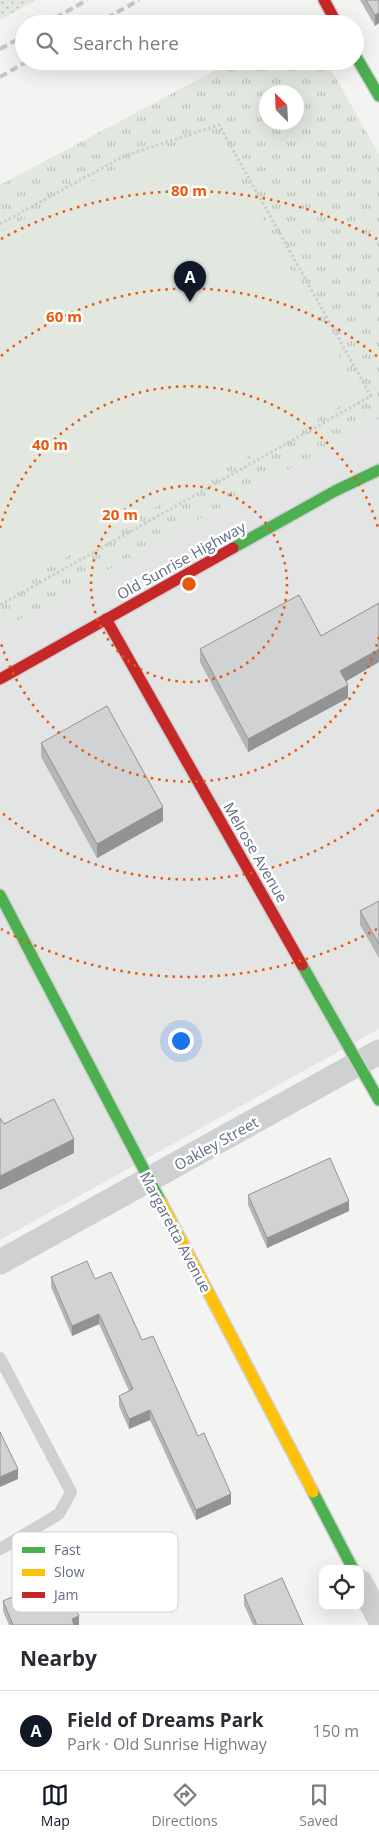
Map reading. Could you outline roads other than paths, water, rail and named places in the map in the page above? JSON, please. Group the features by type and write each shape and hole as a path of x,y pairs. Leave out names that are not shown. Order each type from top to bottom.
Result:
{"street":[{"path":"324,0 332,15"},
{"path":"364,70 379,96"},
{"name":"Old Sunrise Highway","path":"0,679 336,491 379,470"},
{"name":"Melrose Avenue","path":"106,619 369,1058 379,1100"},
{"name":"Margaretta Avenue","path":"0,895 351,1565"},
{"name":"Oakley Street","path":"0,1262 369,1058"},
{"path":"364,1590 379,1618"}],"lane":[{"path":"0,1358 71,1492 59,1514 29,1532"},
{"path":"0,1549 12,1542"}],"railway":[{"path":"61,15 87,0"},
{"path":"112,15 139,0"},
{"path":"0,49 15,41"},
{"path":"0,77 15,68"}],"place":[{"name":"Field of Dreams Park","path":"190,302"}]}
